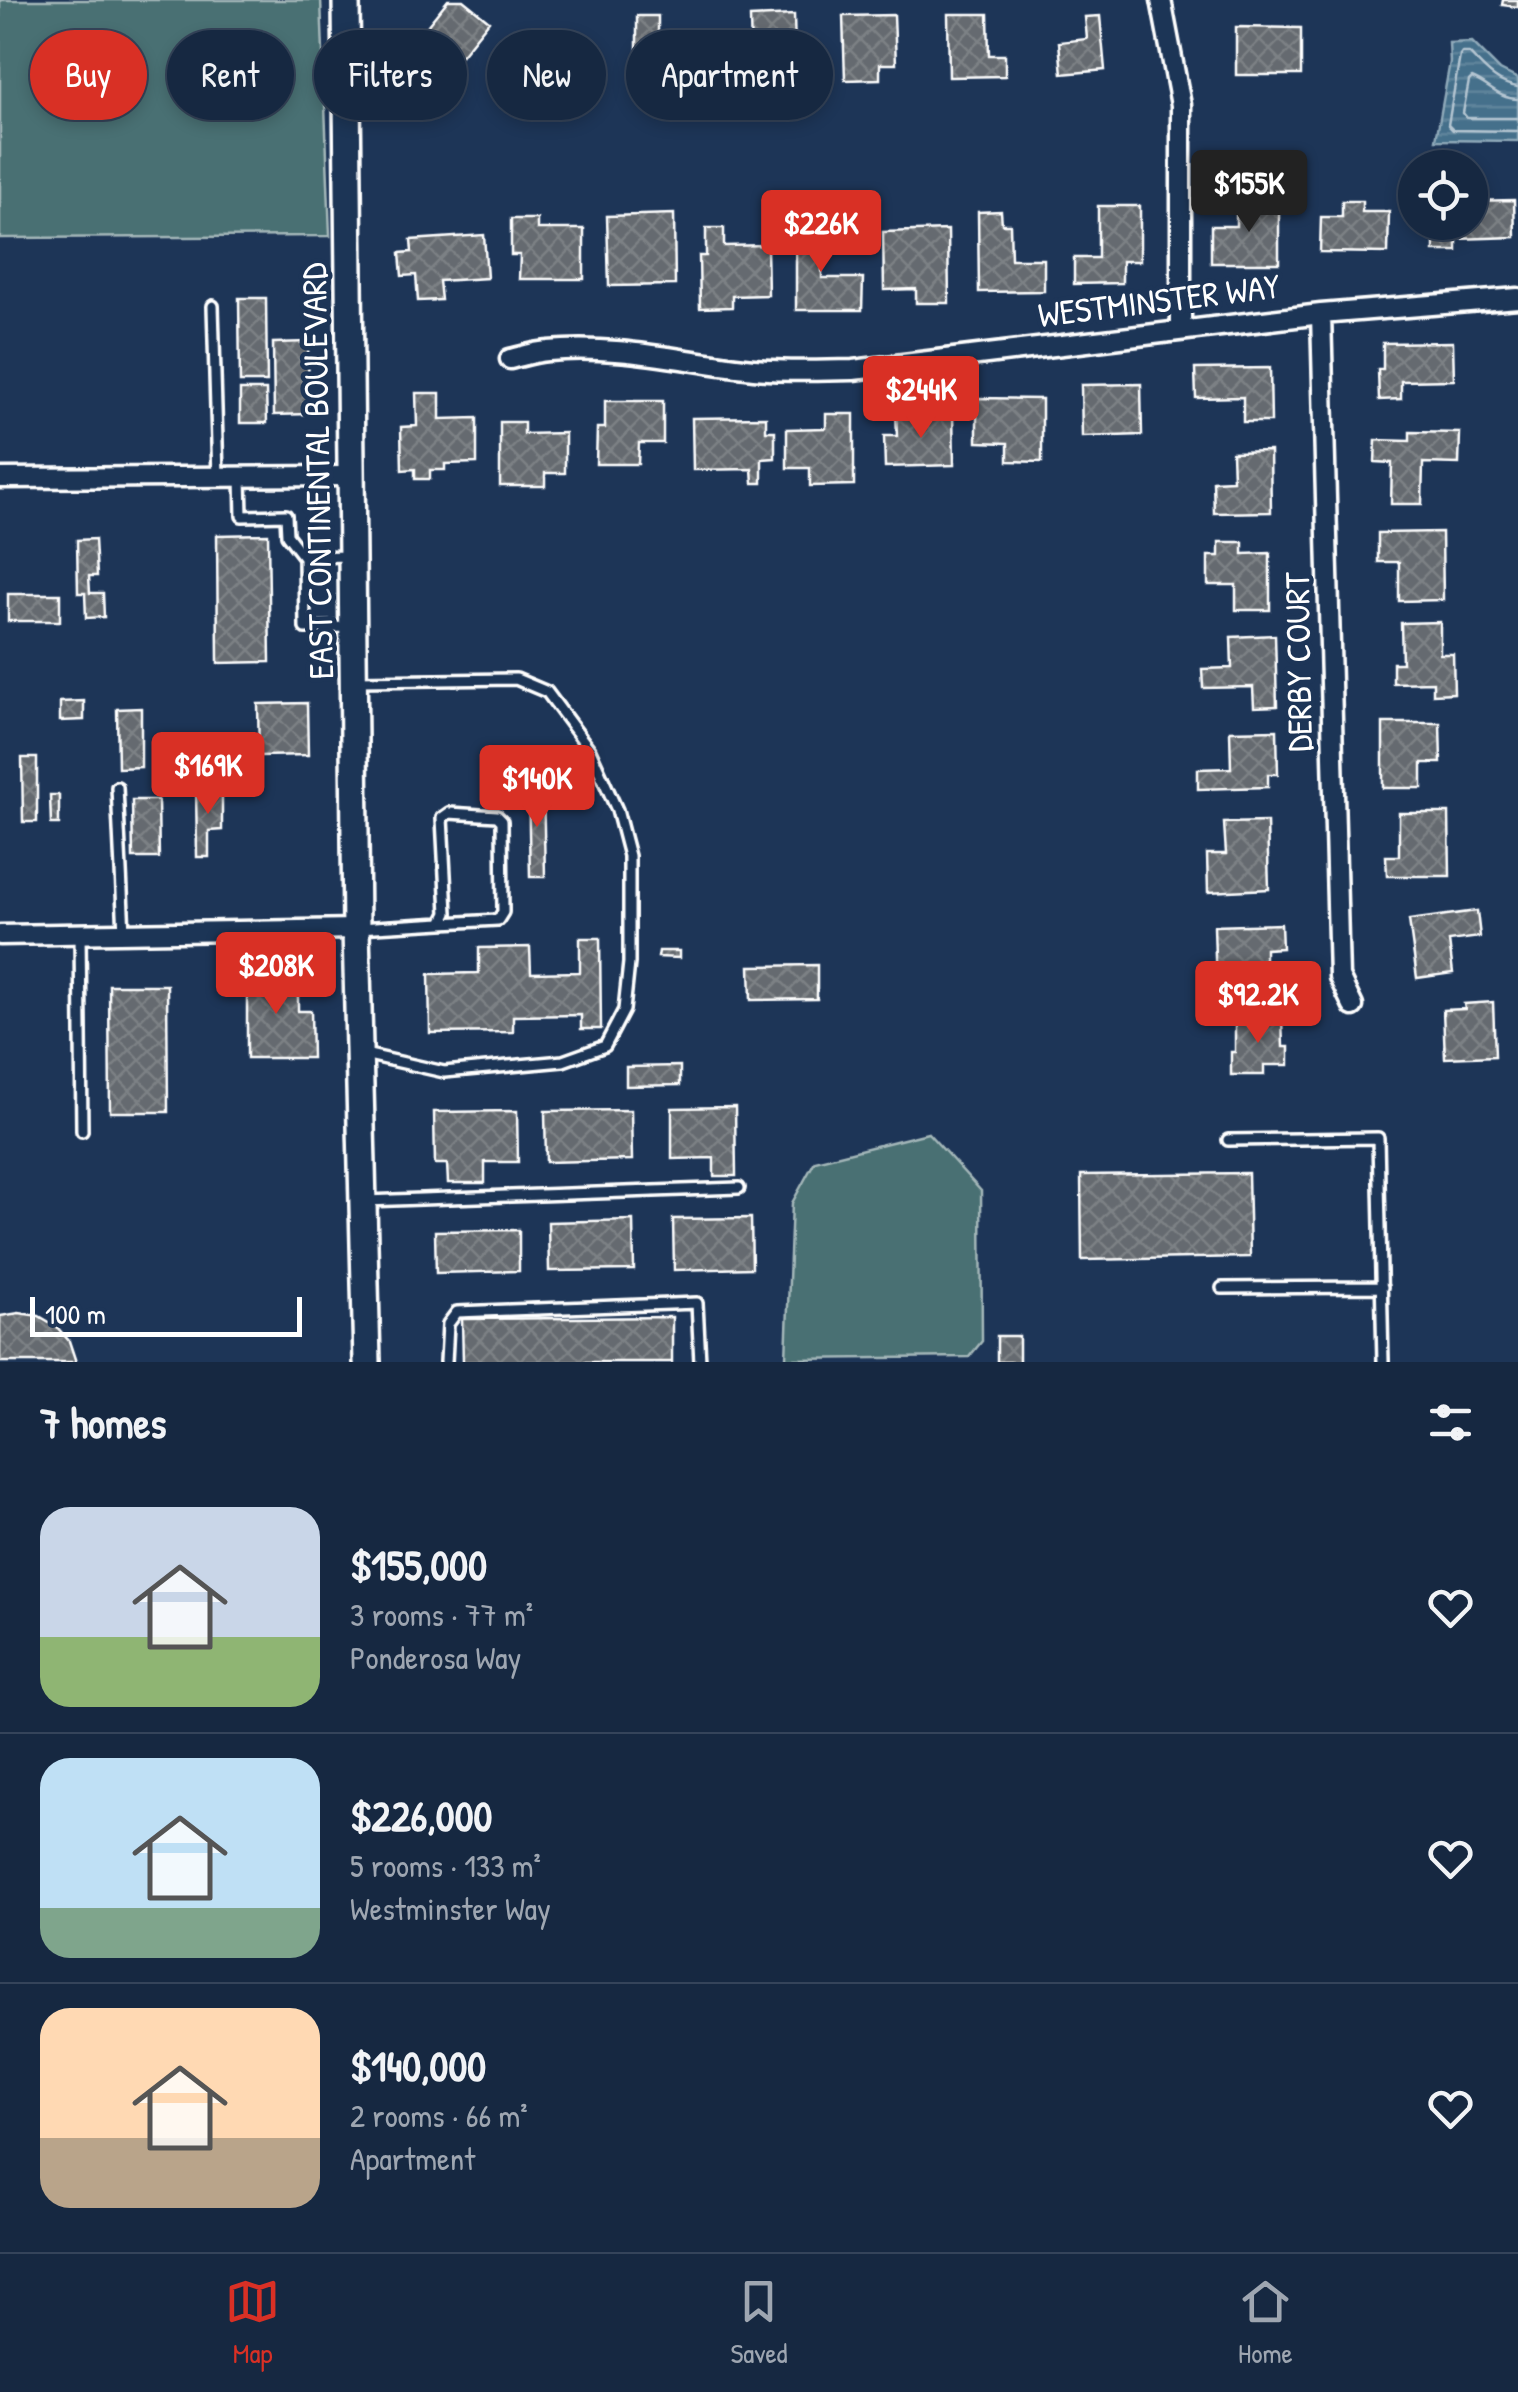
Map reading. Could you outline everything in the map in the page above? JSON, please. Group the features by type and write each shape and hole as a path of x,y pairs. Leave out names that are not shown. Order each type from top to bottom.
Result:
{"main road":[{"name":"EAST CONTINENTAL BOULEVARD","path":"346,0 356,928 367,1362"}],"street":[{"path":"1160,0 1181,105 1180,330"},
{"name":"WESTMINSTER WAY","path":"510,359 546,351 582,350 756,369 853,370 1322,314 1518,298"},
{"name":"DERBY COURT","path":"1322,314 1339,977 1354,1006"},
{"path":"0,478 352,476"},
{"path":"0,934 356,928"}],"lane":[{"path":"212,306 218,477"},
{"path":"242,477 242,516 286,515 286,535 304,557 305,628 353,627"},
{"path":"304,557 353,556"},
{"path":"354,681 516,679 546,692 590,750 617,810 629,856 630,912 630,963 624,1010 605,1046 563,1061 444,1072 358,1053"},
{"path":"117,788 124,932"},
{"path":"356,928 498,920 503,912 502,821 496,816 449,813 442,818 447,913 442,923"},
{"path":"80,933 82,1131"},
{"path":"1228,1140 1378,1138 1383,1362"},
{"path":"362,1201 739,1188"},
{"path":"1222,1288 1382,1287"},
{"path":"446,1362 448,1324 457,1312 697,1303 700,1362"}],"green space":[{"path":"0,0 321,0 322,30 314,30 314,120 326,120 330,236 0,238"},
{"path":"928,1133 981,1191 982,1341 969,1357 786,1359 792,1203 815,1161"}],"water":[{"path":"1472,42 1500,70 1518,79 1518,141 1436,140 1450,62 1449,43"}],"building":[{"path":"448,0 463,0 489,21 467,48 467,30 424,30"},
{"path":"1503,0 1518,0 1518,7 1502,5"},
{"path":"948,14 988,14 989,55 1005,55 1005,76 949,77"},
{"path":"794,15 794,30 750,30 750,17"},
{"path":"894,15 896,64 880,64 880,79 845,80 843,16"},
{"path":"637,16 658,16 658,30 637,30"},
{"path":"1100,16 1105,70 1062,74 1059,42 1087,39 1085,17"},
{"path":"1236,27 1301,28 1301,75 1236,75"},
{"path":"1236,200 1279,200 1279,263 1211,263 1211,226 1236,226"},
{"path":"1514,200 1515,237 1488,238 1488,201"},
{"path":"1342,201 1362,201 1362,212 1389,212 1388,253 1320,252 1321,217 1342,217"},
{"path":"1098,206 1140,206 1140,261 1122,261 1122,283 1074,284 1074,258 1098,258"},
{"path":"1001,211 1002,224 1010,224 1011,259 1044,259 1044,291 979,292 978,212"},
{"path":"674,214 675,285 609,286 607,216"},
{"path":"796,218 822,218 822,278 863,278 862,310 796,310"},
{"path":"511,219 537,219 537,229 584,229 584,279 519,279 520,255 511,255"},
{"path":"706,228 724,228 724,246 767,245 768,295 732,296 732,307 700,308 699,256 706,256"},
{"path":"948,230 949,303 916,303 916,289 884,290 883,232"},
{"path":"484,235 487,278 439,281 441,300 418,301 416,275 402,276 400,253 412,252 411,240"},
{"path":"1434,240 1457,240 1457,251 1434,251"},
{"path":"239,298 266,298 267,382 240,382"},
{"path":"308,342 309,414 274,415 273,343"},
{"path":"1453,342 1454,380 1401,381 1401,399 1379,400 1378,369 1383,369 1383,343"},
{"path":"1270,368 1271,422 1243,422 1243,397 1196,398 1195,369"},
{"path":"1141,384 1142,435 1082,437 1081,385"},
{"path":"240,390 266,390 267,423 240,423"},
{"path":"416,393 440,393 440,419 477,418 477,463 445,464 445,470 430,470 430,479 415,479 415,469 402,470 401,427 417,426"},
{"path":"977,398 1042,399 1042,462 1008,461 1008,443 977,442"},
{"path":"605,401 663,401 663,443 639,443 638,464 596,464 597,428 605,428"},
{"path":"953,412 954,465 885,467 884,436 897,436 896,413"},
{"path":"826,414 854,414 854,485 810,486 810,468 787,468 787,429 826,428"},
{"path":"766,417 766,431 775,431 775,458 762,459 762,483 753,483 752,469 693,470 692,418"},
{"path":"500,422 524,422 524,434 565,433 565,473 545,473 545,486 500,486"},
{"path":"1410,432 1460,433 1459,464 1423,463 1422,504 1391,504 1392,463 1375,462 1376,440 1410,441"},
{"path":"1270,451 1271,512 1214,513 1213,481 1233,480 1232,452"},
{"path":"1442,532 1443,600 1399,601 1399,562 1378,562 1378,533"},
{"path":"268,534 270,662 218,663 217,535"},
{"path":"95,539 97,576 89,576 90,593 103,593 104,617 86,618 85,593 78,593 77,540"},
{"path":"1219,542 1243,542 1243,554 1270,553 1270,610 1236,610 1236,585 1208,585 1208,556 1219,556"},
{"path":"8,594 60,594 60,621 8,621"},
{"path":"1440,622 1440,654 1453,654 1454,693 1433,694 1433,682 1393,683 1393,663 1402,663 1401,623"},
{"path":"1275,635 1277,706 1254,707 1253,687 1203,688 1202,669 1232,668 1231,637"},
{"path":"84,701 84,720 60,721 60,702"},
{"path":"307,703 308,755 259,756 258,704"},
{"path":"141,708 141,767 118,768 117,709"},
{"path":"1383,723 1440,723 1441,763 1422,763 1422,788 1383,788"},
{"path":"1277,730 1278,774 1268,774 1268,787 1198,789 1198,769 1231,768 1230,731"},
{"path":"22,758 37,758 37,822 23,822"},
{"path":"543,782 545,877 530,877 528,783"},
{"path":"196,787 222,787 222,830 209,831 209,857 197,857"},
{"path":"50,795 59,795 59,824 51,824"},
{"path":"132,800 158,800 159,858 133,858"},
{"path":"1399,813 1449,813 1450,876 1387,876 1386,856 1399,856"},
{"path":"1267,822 1269,889 1208,892 1207,854 1226,854 1224,823"},
{"path":"1477,911 1480,937 1449,941 1453,973 1417,978 1409,920"},
{"path":"1281,924 1282,948 1265,949 1265,987 1216,989 1214,926"},
{"path":"580,938 600,938 601,1029 581,1029 581,1015 513,1016 513,1032 430,1033 429,974 479,973 479,948 530,947 531,973 580,972"},
{"path":"659,951 679,951 679,958 658,957"},
{"path":"817,965 817,999 751,1000 750,966"},
{"path":"247,970 298,970 298,1011 311,1011 312,1058 247,1058"},
{"path":"109,985 167,985 168,1112 110,1112"},
{"path":"1493,1002 1495,1056 1445,1058 1443,1010"},
{"path":"1282,1018 1283,1047 1289,1047 1289,1065 1264,1065 1264,1075 1231,1075 1235,1019"},
{"path":"680,1066 680,1085 626,1086 626,1067"},
{"path":"735,1107 736,1176 714,1176 714,1158 672,1159 672,1108"},
{"path":"631,1110 632,1160 546,1162 545,1111"},
{"path":"517,1111 518,1162 485,1162 485,1183 448,1183 447,1164 435,1164 434,1112"},
{"path":"1248,1173 1250,1257 1082,1260 1081,1175"},
{"path":"751,1218 752,1268 674,1270 673,1219"},
{"path":"633,1220 634,1270 549,1271 548,1222"},
{"path":"519,1230 519,1271 436,1273 435,1231"},
{"path":"0,1316 39,1316 56,1326 69,1341 76,1362 0,1362"},
{"path":"672,1317 672,1362 463,1362 462,1319"},
{"path":"997,1336 1019,1336 1019,1362 997,1362"}]}
